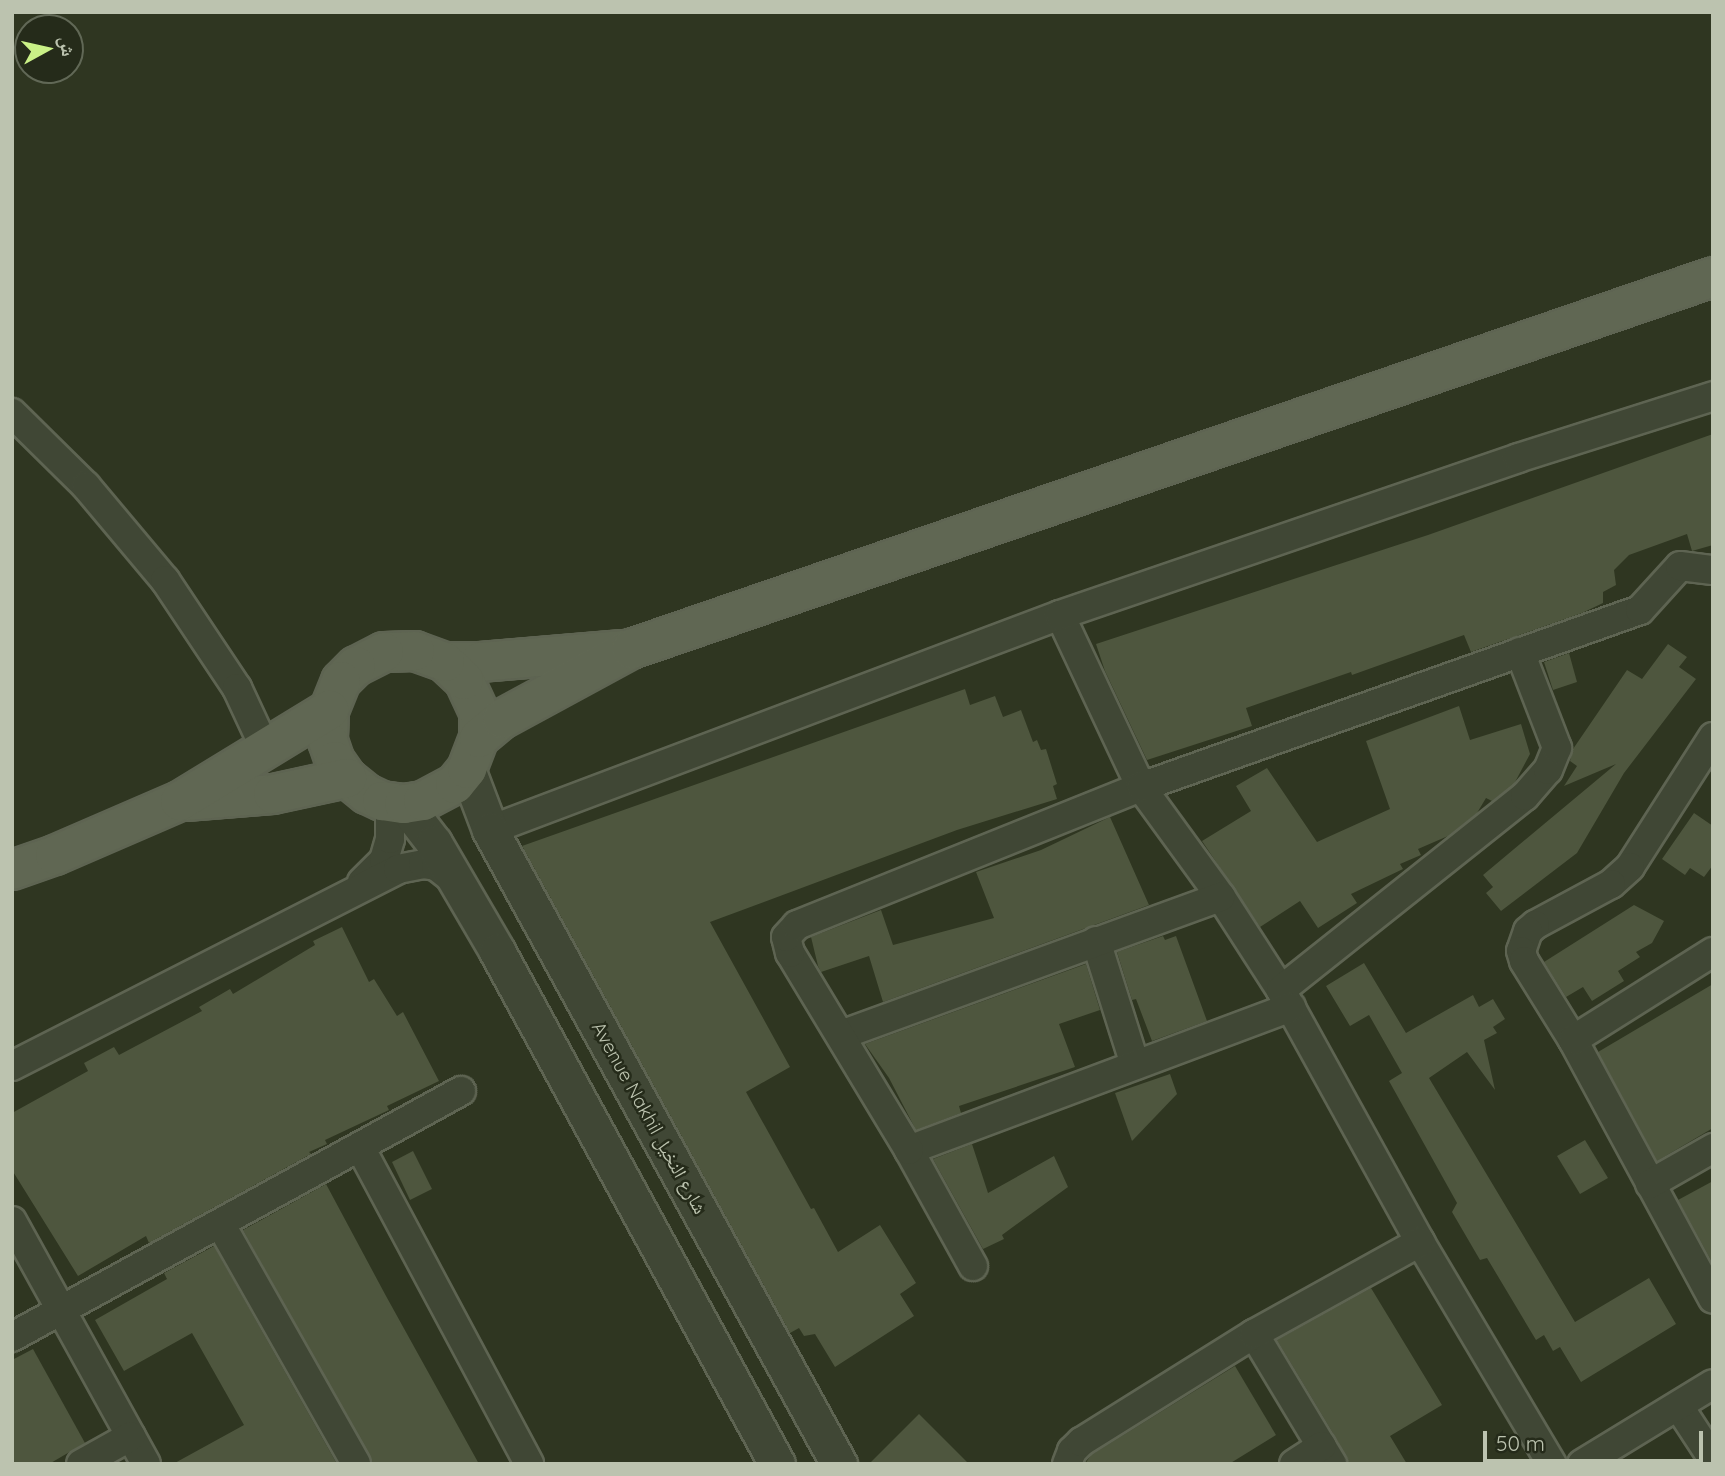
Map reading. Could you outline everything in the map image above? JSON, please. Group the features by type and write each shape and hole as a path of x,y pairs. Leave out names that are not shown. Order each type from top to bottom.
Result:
{"main road":[{"path":"473,754 480,721 473,695 464,680 445,662 425,653 405,650 374,656 356,666 341,681 328,710 328,741 335,761 346,778 366,794 397,803 440,794 502,719 631,649 1713,277"},
{"path":"445,662 480,662 631,649"},
{"path":"12,870 55,855 180,801 328,710"},
{"path":"180,801 273,794 346,778"}],"street":[{"path":"490,830 1060,615 1518,458 1713,396"},
{"path":"12,413 86,486 165,580 237,688 265,748"},
{"path":"973,1266 909,1150 790,953 786,937 797,925 1142,787 1640,610 1679,566 1713,570"},
{"path":"1060,615 1142,787 1222,897 1286,999 1420,1242 1552,1464"},
{"path":"909,1150 1135,1065 1286,999 1525,796 1548,770 1556,748 1520,652"},
{"path":"1713,737 1630,866 1611,884 1535,925 1523,940 1521,951 1524,961 1573,1040 1713,1299"},
{"name":"Avenue Nakhil شارع النخيل","path":"473,754 490,830 839,1464"},
{"path":"397,803 460,885 777,1464"},
{"path":"349,893 384,860 397,803"},
{"path":"12,1066 398,869 423,864 436,866 460,885"},
{"path":"841,1035 1222,897"},
{"path":"1096,941 1135,1065"},
{"path":"1573,1040 1713,953"},
{"path":"12,1337 221,1225 461,1091"},
{"path":"360,1147 529,1464"},
{"path":"1650,1184 1713,1148"},
{"path":"12,1221 146,1464"},
{"path":"221,1225 356,1464"},
{"path":"1067,1464 1072,1451 1081,1442 1254,1334 1420,1242"},
{"path":"1254,1334 1327,1455 1294,1464"},
{"path":"1582,1464 1679,1408 1713,1384"},
{"path":"1679,1408 1713,1460"},
{"path":"80,1464 131,1436"}],"building":[{"path":"1713,434 1713,545 1692,551 1687,534 1629,555 1614,570 1616,585 1603,592 1603,603 1582,613 1471,652 1464,635 1352,675 1351,672 1246,708 1252,726 1147,760 1105,671 1096,644 1428,535"},
{"path":"1668,644 1687,657 1679,667 1696,679 1624,773 1577,853 1501,911 1486,893 1493,887 1483,875 1616,764 1564,786 1577,766 1570,761 1573,749 1627,670 1642,679"},
{"path":"1569,653 1577,682 1553,690 1544,662"},
{"path":"965,689 970,705 995,696 1003,717 1021,710 1033,742 1037,740 1041,750 1046,749 1057,784 1053,786 1057,799 957,830 710,922 790,1067 746,1092 811,1209 814,1208 838,1252 880,1225 916,1283 900,1294 914,1316 835,1367 815,1334 804,1336 799,1328 790,1333 522,846"},
{"path":"1459,706 1470,740 1521,724 1530,754 1514,784 1492,801 1486,798 1477,813 1448,836 1418,849 1421,855 1400,864 1403,869 1351,894 1357,903 1318,928 1300,901 1260,927 1202,841 1251,811 1236,786 1267,768 1317,842 1390,809 1366,741"},
{"path":"1694,813 1713,826 1713,865 1704,877 1690,868 1685,875 1662,859"},
{"path":"1110,817 1149,905 883,1002 869,956 821,972 811,937 881,910 893,945 994,918 976,872 1041,850"},
{"path":"1634,905 1664,921 1652,943 1636,952 1640,957 1618,971 1624,981 1592,1001 1583,987 1566,997 1544,962"},
{"path":"342,927 369,982 374,979 397,1016 403,1012 439,1081 387,1106 389,1110 325,1140 327,1144 309,1152 311,1154 149,1243 146,1236 78,1276 12,1170 12,1113 88,1071 84,1063 114,1047 119,1055 202,1011 199,1007 230,989 233,994 315,945 313,941"},
{"path":"1163,936 1165,940 1176,936 1207,1021 1152,1041 1136,999 1132,1000 1117,952"},
{"path":"1364,963 1406,1033 1473,995 1479,1007 1493,999 1505,1019 1493,1027 1497,1033 1484,1040 1495,1090 1467,1052 1429,1078 1575,1322 1649,1278 1676,1324 1581,1382 1560,1347 1553,1351 1544,1335 1536,1340 1487,1258 1480,1260 1452,1212 1457,1203 1389,1081 1402,1073 1369,1015 1350,1026 1326,986"},
{"path":"1086,964 1100,1010 1059,1024 1075,1067 959,1106 961,1113 916,1130 889,1078 865,1044"},
{"path":"1713,984 1713,1128 1657,1161 1598,1052"},
{"path":"1170,1074 1177,1094 1132,1141 1115,1093"},
{"path":"1585,1140 1608,1178 1580,1194 1557,1156"},
{"path":"972,1144 988,1193 1054,1156 1068,1187 1002,1235 1004,1239 983,1249 933,1159"},
{"path":"413,1151 432,1189 410,1200 392,1162"},
{"path":"1713,1181 1713,1264 1678,1200"},
{"path":"326,1184 479,1464 373,1464 243,1230"},
{"path":"214,1246 337,1464 173,1464 244,1425 192,1333 124,1371 95,1320 167,1279 164,1273"},
{"path":"1371,1288 1442,1405 1390,1436 1407,1464 1349,1464 1277,1340"},
{"path":"33,1349 85,1443 49,1464 12,1464 12,1360"},
{"path":"1235,1366 1276,1435 1229,1464 1085,1464 1091,1455"},
{"path":"919,1414 969,1464 869,1464"}]}
